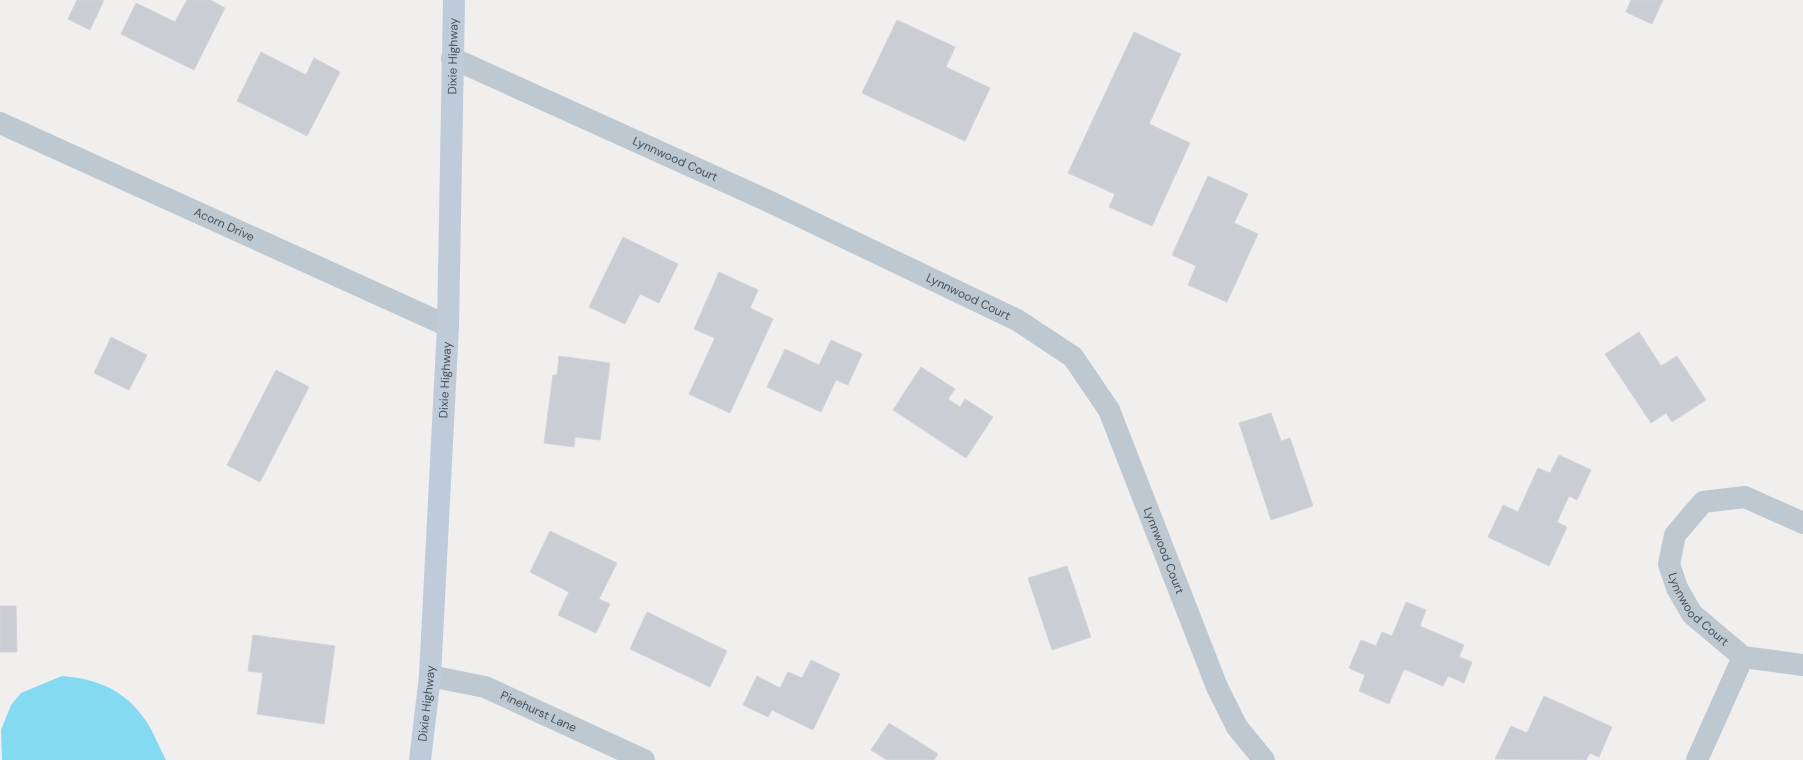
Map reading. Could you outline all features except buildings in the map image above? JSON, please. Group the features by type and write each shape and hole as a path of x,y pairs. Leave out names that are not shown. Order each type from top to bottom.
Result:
{"main road":[{"name":"Dixie Highway","path":"420,760 430,676 448,326 454,0"}],"street":[{"name":"Lynnwood Court","path":"452,58 766,200 1017,320 1072,357 1109,410 1217,687 1237,727 1264,760"},
{"name":"Acorn Drive","path":"0,123 448,326"},
{"name":"Lynnwood Court","path":"1743,657 1692,614 1677,588 1669,564 1675,535 1703,502 1745,497 1803,523"},
{"path":"1697,760 1743,657 1803,665"},
{"name":"Pinehurst Lane","path":"430,676 485,687 644,760"}],"water":[{"path":"62,676 99,683 120,694 129,701 138,710 152,730 166,760 2,760 1,730 11,705 21,693"}]}
